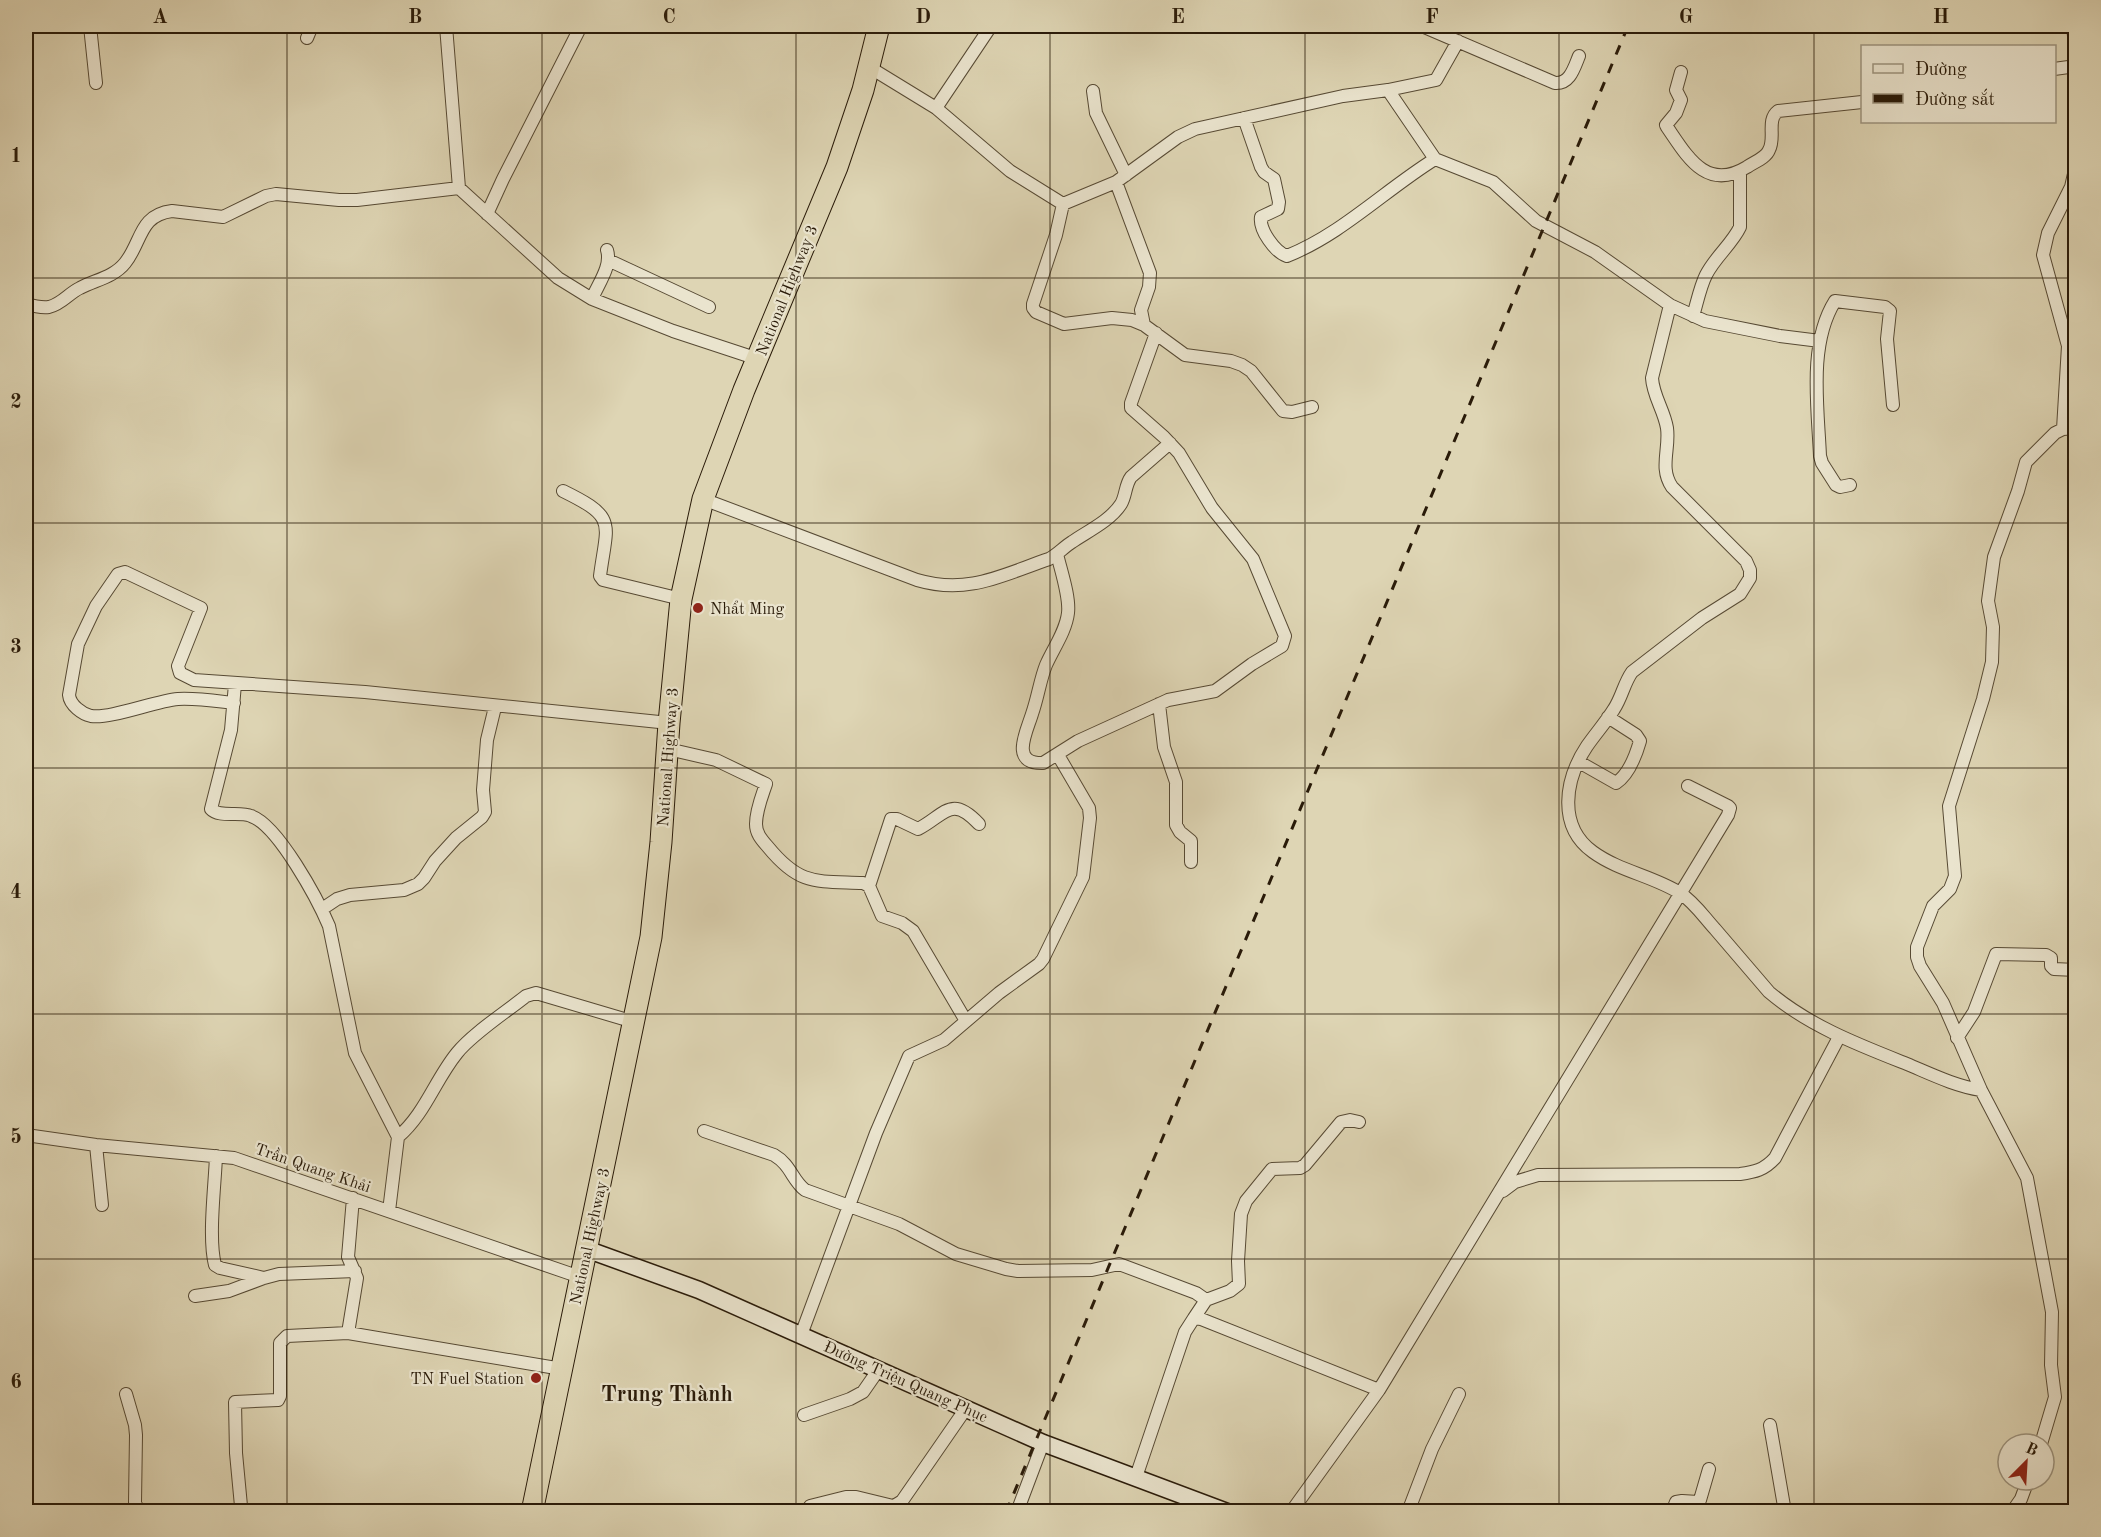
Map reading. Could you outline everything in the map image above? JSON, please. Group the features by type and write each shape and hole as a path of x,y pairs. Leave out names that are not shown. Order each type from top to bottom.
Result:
{"highway":[{"name":"National Highway 3","path":"532,1512 651,937 681,599 703,500 837,167 869,67 879,26"}],"main road":[{"name":"Đường Triệu Quang Phục","path":"586,1249 699,1290 967,1407 1043,1443 1227,1512"}],"street":[{"path":"90,26 96,83"},
{"path":"307,38 312,26"},
{"path":"446,26 459,188 558,278 591,299 674,331 758,359"},
{"path":"487,214 581,26"},
{"path":"936,108 991,26"},
{"path":"1422,26 1555,83 1567,80 1579,56"},
{"path":"2073,26 2076,56"},
{"path":"1063,204 1121,179 1186,132 1355,93 1388,90 1436,80 1458,41"},
{"path":"2056,69 2076,66"},
{"path":"869,67 936,108 1010,171 1063,204"},
{"path":"1681,72 1676,90 1681,100 1666,128 1694,164 1701,170 1720,175 1740,171 1767,154 1770,149 1772,118 1778,111 1861,102"},
{"path":"1388,90 1435,159 1493,182 1536,221 1605,258 1670,305 1705,321 1780,336 1820,341"},
{"path":"1093,92 1096,113 1121,179 1150,273 1149,287 1142,304 1144,325"},
{"path":"1244,118 1261,167 1274,179 1279,202 1278,208 1261,217 1260,223 1273,246 1282,255 1287,256 1296,252 1335,230 1402,180 1435,159"},
{"path":"2045,1432 2055,1397 2051,1365 2051,1302 2027,1179 1981,1090 1943,1003 1920,966 1917,946 1933,906 1950,889 1955,876 1949,806 1983,699 1992,662 1993,627 1988,601 1994,557 2026,462 2055,434 2069,429 2066,332 2044,266 2043,255 2048,233 2071,187 2076,165"},
{"path":"1693,316 1706,274 1740,227 1740,171"},
{"path":"26,304 48,307 66,299 78,289 113,273 125,263 150,219 164,212 223,217 266,196 276,194 357,200 459,188"},
{"path":"1063,204 1056,235 1033,308 1036,312 1064,324 1112,318 1132,320 1144,325 1185,355 1231,361 1242,365 1251,371 1283,411 1292,412 1312,406"},
{"path":"591,299 608,255 709,307"},
{"path":"1850,485 1840,487 1836,485 1820,456 1817,401 1820,341 1835,301 1888,308 1890,311 1887,347 1893,405"},
{"path":"1670,305 1652,378 1667,425 1665,470 1667,480 1672,488 1746,561 1750,570 1750,578 1740,594 1702,618 1639,665 1625,682 1617,704 1578,762 1567,800 1569,820 1577,837 1591,851 1609,862 1681,894 1691,902 1769,992 1780,1001 1839,1037 1956,1085 1981,1090"},
{"path":"1057,554 1068,615 1044,672 1022,745 1024,753 1036,763 1043,763 1078,741 1159,704 1176,698 1215,691 1251,664 1282,646 1285,636 1253,559 1212,508 1186,463 1170,443 1131,408 1156,333"},
{"path":"703,500 933,585 950,586 980,582 1049,559 1057,554 1098,526 1120,506 1131,477 1170,443"},
{"path":"563,491 588,503 599,512 605,522 605,548 600,576 603,580 681,599"},
{"path":"234,703 175,699 91,716 73,706 69,696 78,644 106,590 116,576 123,572 201,608 178,666 180,673 186,678 235,684 365,692 669,723"},
{"path":"235,684 231,730 211,807 212,811 254,816 261,821 293,859 322,909 332,941 355,1053 398,1137 389,1211"},
{"path":"1159,704 1164,747 1176,782 1176,825 1191,842 1191,862"},
{"path":"322,909 337,899 350,895 404,890 418,884 456,838 482,817 485,812 483,790 487,740 495,707"},
{"path":"1578,762 1616,783 1625,773 1640,741 1636,735 1608,717"},
{"path":"668,749 716,760 766,784 756,815 757,834 783,865 807,879 863,883 869,886 882,916 903,923 913,931 966,1021"},
{"path":"801,1335 876,1132 909,1056 937,1044 1043,959 1083,877 1090,818 1089,808 1058,755"},
{"path":"1291,1512 1379,1390 1730,811 1728,806 1688,786"},
{"path":"869,886 891,819 897,819 918,829 945,811 957,808 969,814 979,824"},
{"path":"1957,1038 1974,1012 1996,954 2049,956 2054,969 2076,970"},
{"path":"398,1137 426,1104 458,1052 529,994 540,994 634,1022"},
{"path":"1498,1195 1515,1182 1538,1175 1757,1172 1768,1166 1774,1158 1839,1037"},
{"path":"1136,1477 1185,1332 1206,1300 1230,1292 1239,1284 1238,1261 1242,1208 1272,1169 1300,1168 1341,1122 1350,1120 1359,1122"},
{"path":"704,1131 774,1155 789,1167 805,1190 899,1224 956,1254 1006,1269 1018,1270 1092,1270 1119,1264 1196,1293 1206,1300"},
{"name":"Trần Quang Khải","path":"26,1135 96,1145 234,1158 580,1277"},
{"path":"96,1145 102,1205"},
{"path":"216,1156 213,1208 215,1264 220,1268 264,1278"},
{"path":"348,1333 357,1278 348,1257 353,1198"},
{"path":"195,1296 229,1291 279,1274 355,1271"},
{"path":"1194,1318 1379,1390"},
{"path":"238,1512 241,1506 236,1454 235,1402 279,1400 280,1343 287,1336 348,1333 562,1369"},
{"path":"804,1415 863,1392 879,1369"},
{"path":"126,1394 135,1425 135,1502 138,1512"},
{"path":"1408,1512 1432,1449 1459,1394"},
{"path":"810,1506 856,1497 894,1508 967,1407"},
{"path":"1770,1425 1785,1512"},
{"path":"1017,1512 1043,1443"},
{"path":"1672,1512 1676,1502 1698,1502 1700,1500 1709,1469"},
{"path":"2012,1512 2024,1492"}],"railway":[{"path":"1006,1512 1628,26"}],"place":[{"name":"Nhẩt Ming","path":"698,608"},
{"name":"TN Fuel Station","path":"536,1378"}],"district":[{"name":"Trung Thành","path":"667,1393"}]}
